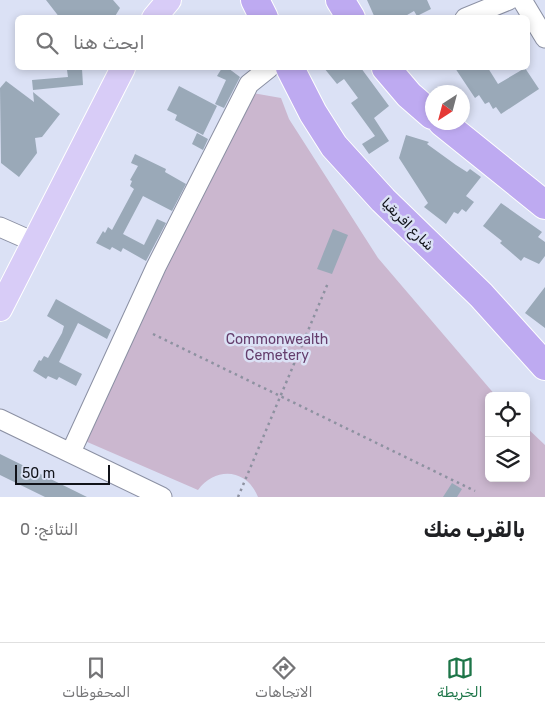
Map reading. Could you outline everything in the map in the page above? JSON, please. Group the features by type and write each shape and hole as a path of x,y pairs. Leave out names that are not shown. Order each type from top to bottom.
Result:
{"highway":[{"path":"255,0 262,15"},
{"path":"340,0 349,15"},
{"name":"شارع افريقيا","path":"291,70 313,113 334,146 383,200 481,295 545,366"},
{"path":"388,70 409,95 425,109"},
{"path":"452,130 545,205"}],"main road":[{"path":"145,15 150,0"},
{"path":"156,15 169,0"},
{"path":"0,310 121,70"}],"street":[{"path":"472,15 509,0"},
{"path":"522,0 545,38"},
{"path":"71,452 156,267 249,84 266,70"},
{"path":"0,226 34,242"},
{"path":"0,419 162,497"}],"path":[{"path":"238,497 328,283"},
{"path":"153,334 475,491"}],"green space":[{"name":"Commonwealth Cemetery","path":"253,93 281,98 289,119 378,258 493,392 485,392 485,482 530,482 530,431 545,445 545,497 258,497 247,481 231,474 213,477 198,490 85,441 196,202"}],"building":[{"path":"46,0 113,0 120,8 116,15 58,15"},
{"path":"367,0 427,0 431,9 419,15 416,15 414,11 407,15 374,15"},
{"path":"67,70 82,70 83,85 33,90 32,80 68,77"},
{"path":"221,70 231,70 240,77 224,108 215,104 226,80 217,76"},
{"path":"326,70 362,70 389,106 374,118 389,141 369,154 362,144 375,136 351,103 358,98 344,79 337,84"},
{"path":"456,70 489,70 498,84 522,70 526,70 539,89 501,114 496,107 493,109 489,102 485,104 479,95 475,98 470,91 470,85 466,85"},
{"path":"6,81 34,102 33,92 60,114 42,137 35,138 37,153 19,177 1,163 0,88"},
{"path":"179,86 217,106 203,135 175,120 177,115 167,110"},
{"path":"197,133 208,139 203,150 192,144"},
{"path":"406,135 429,142 427,144 456,165 467,172 470,169 481,177 466,196 474,202 466,212 462,209 458,214 454,212 446,224 424,207 428,203 399,158"},
{"path":"135,154 166,169 165,172 186,184 172,211 143,196 123,234 144,245 157,219 166,223 146,261 123,248 121,252 112,247 110,250 96,243 103,231 105,233 108,227 112,230 134,189 130,186 132,181 130,180 138,166 131,163"},
{"path":"501,203 542,232 538,237 545,242 545,256 539,264 524,257 521,261 500,243 502,241 483,226"},
{"path":"333,229 348,235 332,274 317,269"},
{"path":"545,287 545,328 525,313"},
{"path":"56,299 111,330 107,339 78,323 59,362 82,374 76,386 59,377 57,380 48,376 46,379 33,371 39,360 41,361 44,356 48,358 62,333 64,326 47,316"},
{"path":"0,454 87,497 45,497 0,475"},
{"path":"452,483 462,489 457,497 443,497"}]}
